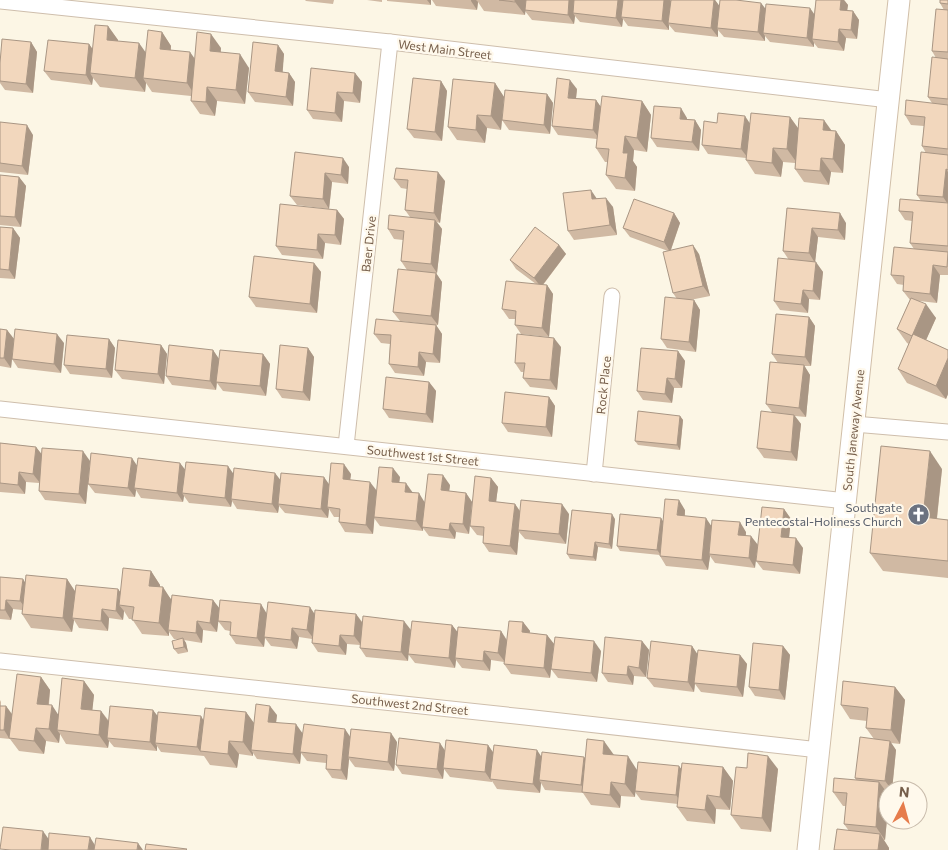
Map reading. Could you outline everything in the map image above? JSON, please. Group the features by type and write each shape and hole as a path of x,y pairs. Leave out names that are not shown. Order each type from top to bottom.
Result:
{"street":[{"name":"South Janeway Avenue","path":"808,850 899,0"},
{"name":"West Main Street","path":"0,1 390,42 889,100"},
{"name":"Baer Drive","path":"346,446 390,42"},
{"name":"Rock Place","path":"594,474 612,296"},
{"name":"Southwest 1st Street","path":"0,409 846,501"},
{"path":"854,424 948,432"},
{"name":"Southwest 2nd Street","path":"0,660 819,750"}],"building":[{"path":"499,0 515,0 515,2"},
{"path":"526,0 569,0 568,15 525,10"},
{"path":"574,0 618,0 616,18 573,13"},
{"path":"623,0 664,0 662,21 621,17"},
{"path":"671,0 714,0 711,28 668,23"},
{"path":"720,0 761,3 758,32 717,28"},
{"path":"816,0 841,0 840,10 853,11 851,30 839,29 838,42 812,39"},
{"path":"940,0 948,0 948,4 940,3"},
{"path":"766,4 810,8 807,38 763,33"},
{"path":"936,9 948,10 948,52 932,51"},
{"path":"95,25 108,26 107,40 139,43 135,78 90,73"},
{"path":"148,30 162,32 160,49 190,52 187,83 143,78"},
{"path":"197,32 211,34 210,51 240,54 236,90 207,87 206,102 191,101"},
{"path":"2,39 31,42 26,84 0,81"},
{"path":"48,40 89,44 86,75 44,71"},
{"path":"253,42 278,45 275,71 289,73 286,97 248,92"},
{"path":"932,57 948,59 948,99 928,97"},
{"path":"311,68 355,73 353,93 337,92 335,113 307,110"},
{"path":"413,78 441,81 435,132 407,129"},
{"path":"557,78 570,80 568,98 596,100 593,130 552,126"},
{"path":"453,79 495,83 491,116 477,115 476,130 448,127"},
{"path":"505,90 547,94 544,125 502,120"},
{"path":"602,96 642,101 637,138 625,136 623,153 628,153 625,178 606,175 609,149 596,148"},
{"path":"906,100 948,105 948,149 922,146 925,117 905,115"},
{"path":"654,106 681,108 680,119 695,120 692,142 651,138"},
{"path":"718,113 745,116 741,149 702,145 704,121 717,123"},
{"path":"751,113 790,117 787,149 773,148 772,163 746,160"},
{"path":"799,118 824,120 823,130 836,131 833,159 821,158 820,171 795,169"},
{"path":"0,122 27,125 22,166 0,163"},
{"path":"295,152 343,158 341,175 325,173 323,199 290,196"},
{"path":"921,152 948,155 948,170 946,169 943,197 917,195"},
{"path":"396,168 438,172 434,213 405,210 408,180 394,179"},
{"path":"0,175 19,177 15,217 0,216"},
{"path":"591,190 592,199 606,198 610,225 568,231 563,193"},
{"path":"634,199 674,213 664,242 623,228"},
{"path":"900,199 948,203 948,246 910,243 913,212 899,211"},
{"path":"280,204 337,210 335,235 318,234 317,250 276,246"},
{"path":"787,208 840,213 838,230 812,228 809,253 783,251"},
{"path":"389,215 435,220 431,264 401,261 404,231 388,229"},
{"path":"0,227 13,228 9,270 0,269"},
{"path":"535,227 559,245 534,278 510,260"},
{"path":"693,245 703,286 673,293 663,252"},
{"path":"894,247 948,252 947,267 933,265 930,294 903,291 904,276 891,275"},
{"path":"254,256 314,263 310,304 249,297"},
{"path":"778,258 816,262 813,291 803,290 801,304 774,301"},
{"path":"398,269 436,273 431,316 393,312"},
{"path":"506,281 547,285 542,328 515,325 516,311 502,309"},
{"path":"665,297 694,300 689,342 661,339"},
{"path":"911,298 926,304 912,336 897,329"},
{"path":"776,314 809,317 805,357 772,354"},
{"path":"376,319 436,325 433,354 419,352 418,367 389,364 391,335 374,334"},
{"path":"0,329 7,330 4,358 0,358"},
{"path":"15,329 57,334 54,364 12,359"},
{"path":"517,334 554,338 550,380 523,378 525,363 515,363"},
{"path":"913,334 948,350 948,358 936,386 898,369"},
{"path":"67,335 109,339 106,369 64,365"},
{"path":"118,340 161,345 158,374 115,370"},
{"path":"169,345 213,350 210,381 166,376"},
{"path":"280,345 308,348 303,392 276,389"},
{"path":"641,348 678,351 675,379 667,378 665,394 637,391"},
{"path":"220,350 263,354 260,386 216,382"},
{"path":"770,362 804,365 799,408 766,404"},
{"path":"386,377 429,382 426,414 383,409"},
{"path":"505,392 549,397 546,427 502,423"},
{"path":"638,411 680,416 677,445 635,441"},
{"path":"761,411 794,415 791,452 757,448"},
{"path":"0,443 36,447 33,474 19,472 18,485 0,483"},
{"path":"881,446 930,451 923,517 948,520 948,561 870,553"},
{"path":"42,448 83,451 79,494 39,491"},
{"path":"91,453 132,458 128,488 88,484"},
{"path":"138,458 180,463 177,493 134,488"},
{"path":"186,462 228,466 225,498 182,493"},
{"path":"331,463 344,464 343,479 370,482 366,525 339,522 340,509 327,507"},
{"path":"379,467 393,468 392,482 406,483 405,492 419,493 416,521 374,517"},
{"path":"234,468 275,473 272,504 231,499"},
{"path":"281,473 324,477 321,509 278,504"},
{"path":"428,474 443,475 441,490 466,493 463,524 450,523 449,530 422,527"},
{"path":"475,476 491,478 489,501 515,504 510,546 483,543 484,527 470,526"},
{"path":"665,499 679,500 677,515 706,518 702,560 660,556"},
{"path":"521,500 562,504 559,534 518,530"},
{"path":"762,507 784,509 781,537 796,538 793,565 756,561"},
{"path":"572,510 612,514 609,544 595,542 593,557 567,554"},
{"path":"620,514 661,518 657,550 617,546"},
{"path":"712,520 740,522 738,535 751,536 749,558 709,554"},
{"path":"123,568 151,571 149,586 163,587 159,623 132,620 134,607 119,605"},
{"path":"26,575 67,579 63,618 22,614"},
{"path":"0,577 23,579 20,601 6,600 5,610 0,610"},
{"path":"76,585 118,589 116,611 102,609 101,621 72,618"},
{"path":"172,595 213,600 210,623 197,621 196,633 168,630"},
{"path":"220,600 261,604 257,638 230,635 231,622 218,621"},
{"path":"268,602 310,607 307,630 292,628 291,640 264,637"},
{"path":"315,610 356,614 354,636 340,635 339,646 312,643"},
{"path":"363,616 404,621 401,652 360,648"},
{"path":"412,621 452,625 449,658 408,654"},
{"path":"509,621 523,622 522,632 547,635 544,668 504,664"},
{"path":"458,627 501,631 498,653 484,651 483,661 455,658"},
{"path":"555,637 594,641 591,673 551,669"},
{"path":"605,637 642,641 639,668 628,666 627,675 602,673"},
{"path":"183,638 184,647 174,649 172,641"},
{"path":"651,641 692,646 688,682 647,678"},
{"path":"753,643 783,646 779,690 749,687"},
{"path":"698,650 740,655 737,687 694,683"},
{"path":"17,674 41,677 37,704 52,705 49,729 36,728 34,741 9,738"},
{"path":"62,678 84,681 81,709 101,711 99,735 57,730"},
{"path":"843,681 895,687 891,730 866,728 868,708 841,705"},
{"path":"256,704 270,706 268,722 296,724 293,754 251,750"},
{"path":"0,706 6,706 4,730 0,730"},
{"path":"110,706 153,710 150,742 107,738"},
{"path":"205,708 246,712 243,742 229,741 228,754 200,751"},
{"path":"158,712 201,716 197,747 155,743"},
{"path":"304,724 345,729 341,770 326,769 327,755 300,752"},
{"path":"351,729 391,733 388,762 348,757"},
{"path":"860,737 890,741 885,780 855,778"},
{"path":"399,738 440,743 437,769 396,765"},
{"path":"587,739 604,741 603,754 628,756 625,784 611,782 610,795 582,792"},
{"path":"446,740 488,745 485,772 443,768"},
{"path":"494,745 537,750 533,784 490,779"},
{"path":"542,752 584,757 581,785 539,780"},
{"path":"748,753 768,756 762,818 731,815 736,767 747,768"},
{"path":"638,762 679,766 676,795 635,791"},
{"path":"682,763 723,767 720,797 707,795 705,810 677,807"},
{"path":"834,778 878,782 876,827 844,824 847,793 833,792"},
{"path":"3,827 43,831 41,850 0,849"},
{"path":"837,829 880,834 878,850 834,850"},
{"path":"49,833 90,837 88,850 48,850"},
{"path":"96,838 138,843 137,850 94,850"},
{"path":"146,844 187,849 145,850"}],"place":[{"name":"Southgate Pentecostal-Holiness Church","path":"918,514"}]}
